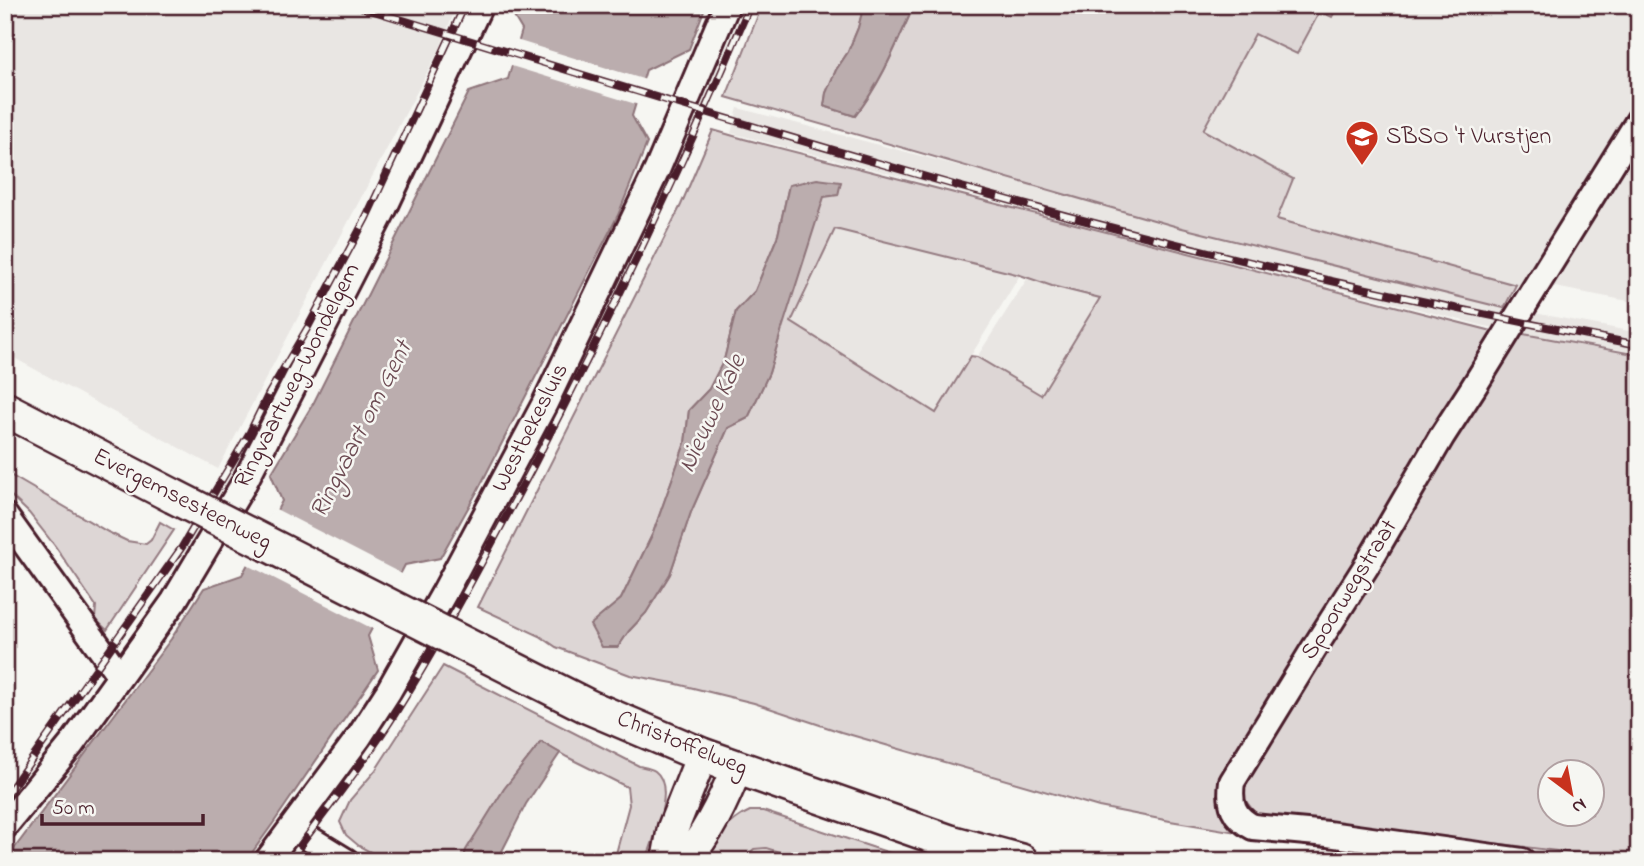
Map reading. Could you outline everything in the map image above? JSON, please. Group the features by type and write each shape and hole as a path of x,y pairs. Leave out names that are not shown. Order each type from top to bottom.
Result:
{"main road":[{"name":"Evergemsesteenweg","path":"5,409 359,591"},
{"name":"Christoffelweg","path":"359,591 589,707 702,755 950,842 1021,861"}],"street":[{"name":"Ringvaartweg-Wondelgem","path":"5,826 71,745 174,601 243,485 384,209 480,5"},
{"name":"Westbekesluis","path":"267,861 359,737 444,593 545,403 657,170 727,5"},
{"name":"Spoorwegstraat","path":"1522,861 1328,834 1253,827 1243,822 1237,814 1230,794 1232,782 1367,565 1442,436 1639,120"},
{"path":"5,516 120,676"},
{"path":"667,861 673,828 702,755"},
{"path":"684,861 694,850 723,800 737,767"},
{"path":"292,828 346,861"}],"shaded area":[{"path":"5,5 457,5 440,48 218,469 5,353"},
{"path":"762,5 864,5 848,52 826,93 824,106 855,116 886,66 911,12 911,5 1338,5 1332,17 1320,11 1297,54 1255,34 1203,130 1293,179 1277,219 1516,285 1504,308 1178,227 726,97"},
{"name":"SBSO 't Vurstjen","path":"911,5 1639,5 1639,303 1544,285 1516,285 1277,219 855,116 890,60 911,12"},
{"path":"738,108 1492,305 1639,333 1639,353 1480,325 731,133"},
{"path":"713,130 1492,331 1277,694 1223,812 1236,832 1099,807 841,732 754,703 630,675 556,647 540,636 478,607 681,205","holes":["789,185 781,332 769,373 748,418 728,428 691,512 670,574 646,613 618,647 591,625 621,599 653,533 685,443 689,410 709,389 724,360 736,311 755,291 778,235","835,229 1020,275 1100,298 1041,395 971,356 936,413 791,322"]},
{"path":"836,229 1020,275 936,413 791,322"},
{"path":"1027,279 1101,298 1041,395 977,357"},
{"path":"1518,333 1639,355 1639,861 1256,814 1245,800 1243,783"},
{"path":"5,472 127,541 146,544 160,522 174,530 107,630 95,619 96,606 55,546 29,513 5,490"},
{"path":"443,666 639,766 655,771 664,789 663,801 646,861 614,861 629,805 627,787 541,742 504,789 463,861 387,861 359,846 346,835 340,822 350,800 375,771"},
{"path":"750,811 763,811 914,861 809,861 766,848 754,849 741,861 702,861 728,826"}],"water":[{"name":"Ringvaart om Gent","path":"507,5 706,5 689,49 646,70 632,116 647,143 618,215 478,490 440,558 405,565 368,636 378,670 246,861 5,861 171,639 204,588 242,575 282,501 271,474 314,402 469,92 508,79 522,30"},
{"path":"864,5 911,5 911,12 879,79 855,116 824,106 826,93 848,52"},
{"name":"Nieuwe Kale","path":"817,179 841,182 838,195 824,197 769,373 748,418 728,428 691,512 670,574 646,613 618,647 602,647 590,625 621,599 653,533 685,443 689,410 709,389 724,360 736,311 755,291 778,235 789,185"},
{"path":"541,742 560,753 526,804 497,861 463,861 466,850 504,789"}],"pier":[{"path":"516,40 646,80 639,105 508,65"},
{"path":"274,508 404,575 375,630 244,563"}],"railway":[{"path":"354,5 752,126 1072,217 1354,286 1639,345"},
{"path":"5,797 182,547 250,432 366,218 465,5"},
{"path":"289,861 382,734 481,563 618,298 750,5"}],"place":[{"name":"SBSO 't Vurstjen","path":"1362,167"}]}
